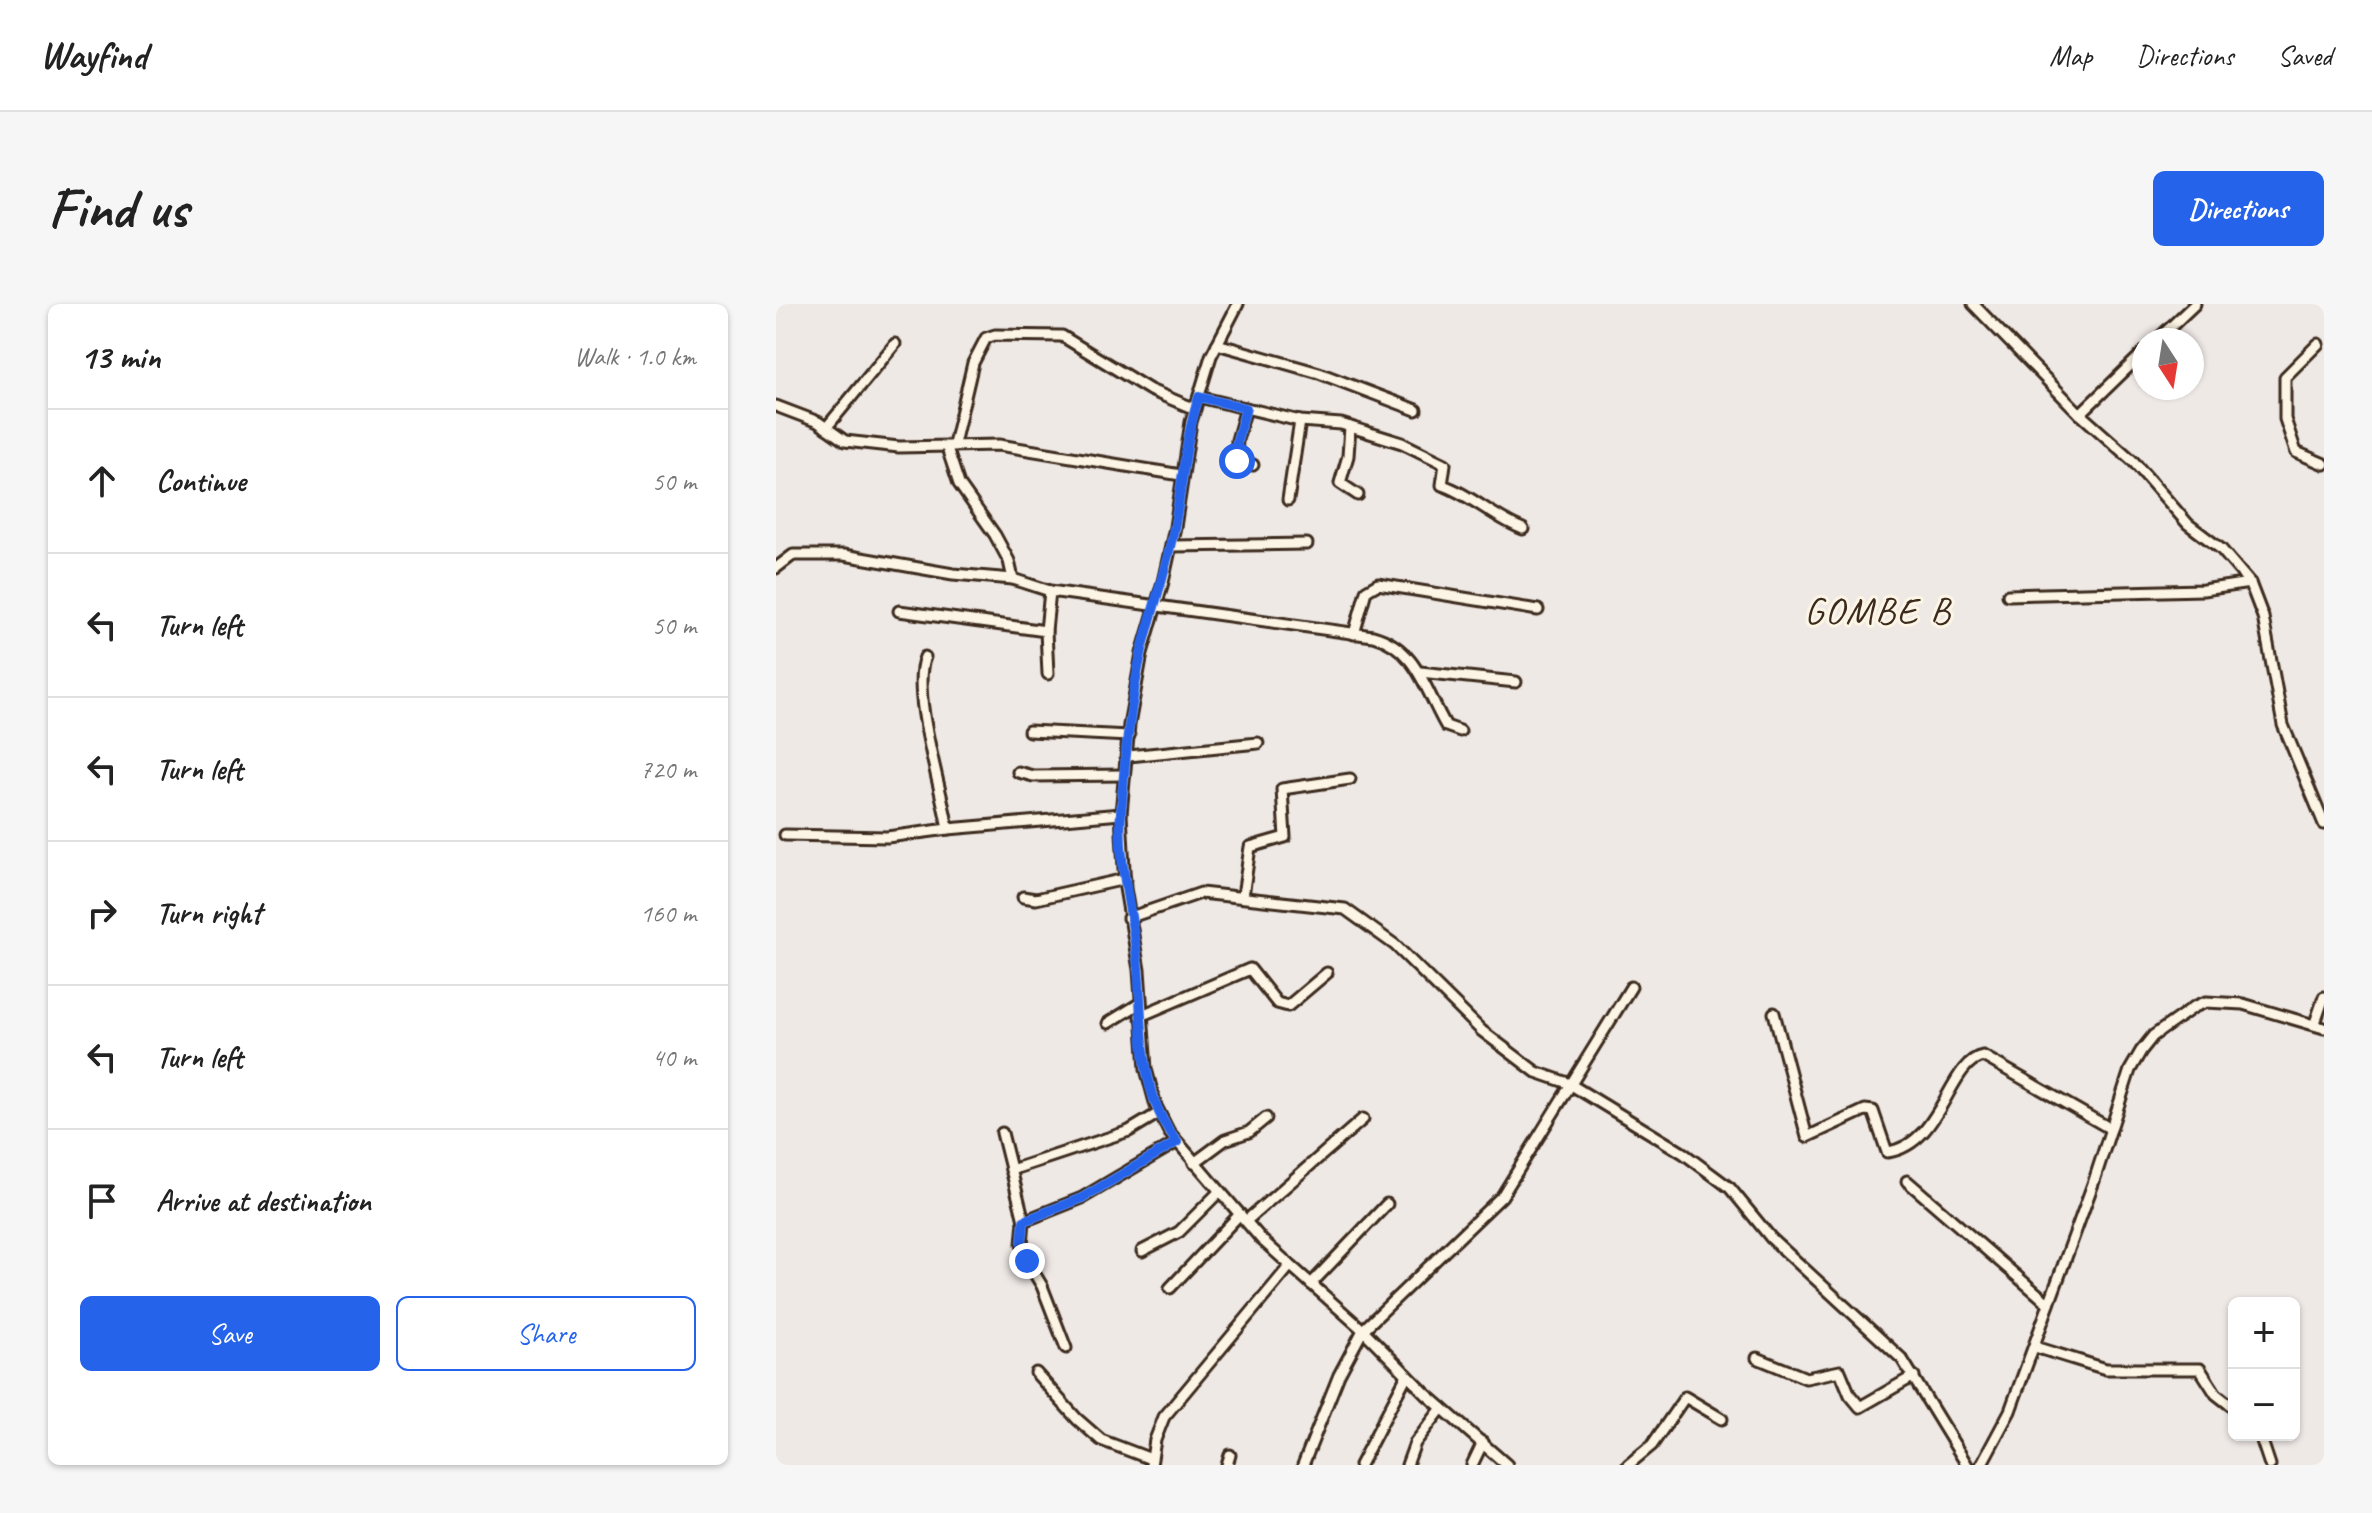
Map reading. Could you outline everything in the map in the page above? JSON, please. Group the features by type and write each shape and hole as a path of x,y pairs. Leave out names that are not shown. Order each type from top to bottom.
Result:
{"street":[{"path":"1238,304 1217,344 1195,409 1181,475 1171,546 1142,653 1129,736 1121,814 1128,918 1139,970 1146,1069 1159,1113 1177,1142 1219,1192 1289,1267 1363,1330 1442,1408 1507,1465"},
{"path":"1973,304 2080,414 2133,461 2178,513 2221,549 2250,583 2263,617 2283,725 2324,824"},
{"path":"2170,328 2195,304"},
{"path":"1013,579 1009,561 995,535 959,484 951,446 973,363 986,338 995,335 1062,336 1150,390 1195,409"},
{"path":"826,428 895,344"},
{"path":"1217,344 1319,373 1416,410"},
{"path":"2318,344 2285,377 2285,419 2296,452 2324,464"},
{"path":"2080,414 2132,364"},
{"path":"1199,397 1300,421 1350,427 1402,443 1445,464 1442,485 1461,491 1474,504 1523,529"},
{"path":"776,406 826,428 845,441 999,445 1181,475"},
{"path":"1246,408 1237,440 1236,458 1253,465"},
{"path":"1288,500 1300,421"},
{"path":"1350,427 1348,456 1340,483 1358,495"},
{"path":"1171,546 1307,544"},
{"path":"776,568 793,555 818,554 953,574 1013,579 1050,591 1354,634 1396,644 1420,672 1422,685 1446,726 1460,731"},
{"path":"2008,595 2203,590 2250,583"},
{"path":"1354,634 1366,591 1378,584 1538,610"},
{"path":"1048,674 1046,631 1050,591"},
{"path":"899,611 1046,631"},
{"path":"925,657 921,677 923,704 948,829"},
{"path":"1420,672 1516,682"},
{"path":"1029,731 1129,736"},
{"path":"1129,756 1258,743"},
{"path":"1018,772 1033,776 1125,775"},
{"path":"1243,896 1250,847 1285,837 1282,789 1350,779"},
{"path":"2316,799 2324,790"},
{"path":"785,835 887,837 1121,814"},
{"path":"1023,897 1036,899 1125,879"},
{"path":"1128,918 1191,894 1243,896 1345,909 1395,945 1482,1031 1536,1072 1568,1083 1683,1153 1730,1188 1771,1238 1885,1339 1914,1376 1967,1465"},
{"path":"1140,1016 1250,969 1277,1003 1288,1006 1327,973"},
{"path":"1303,1465 1339,1375 1363,1330 1502,1196 1568,1083 1624,1003 1631,987"},
{"path":"1981,1465 2006,1421 2035,1347 2130,1070 2141,1051 2153,1036 2194,1007 2220,1001 2320,1025 2324,997"},
{"path":"1108,1023 1139,1004"},
{"path":"1774,1013 1807,1137 1865,1110 1873,1111 1877,1116 1887,1152 1907,1146 1923,1135 1968,1065 1983,1056 2031,1080 2111,1129"},
{"path":"1011,1170 1129,1131 1159,1113"},
{"path":"1194,1163 1225,1140 1249,1132 1266,1118"},
{"path":"1170,1288 1243,1218 1363,1119"},
{"path":"1002,1133 1024,1221 1022,1244 1027,1261 1042,1286 1066,1348"},
{"path":"1024,1221 1082,1198 1177,1142"},
{"path":"1907,1181 2049,1304"},
{"path":"1142,1251 1179,1232 1219,1192"},
{"path":"1311,1284 1387,1204"},
{"path":"1036,1373 1077,1419 1101,1440 1151,1462 1164,1417 1289,1267"},
{"path":"2035,1347 2106,1369 2200,1369 2216,1394 2228,1403"},
{"path":"1757,1358 1806,1378 1840,1371 1850,1395 1860,1407 1914,1376"},
{"path":"1360,1465 1407,1375"},
{"path":"1628,1465 1652,1445 1686,1396 1722,1419"},
{"path":"1407,1465 1415,1443 1442,1408"},
{"path":"2262,1441 2270,1465"},
{"path":"1472,1465 1483,1442"}],"district":[{"name":"GOMBE B","path":"1878,610"}],"route":[{"path":"1027,1261 1022,1244 1024,1221 1082,1198 1135,1170 1177,1142 1156,1106 1146,1069 1138,990 1139,970 1125,888 1121,814 1129,756 1129,725 1142,653 1163,582 1175,527 1184,451 1199,397 1246,408 1237,440 1237,461"}]}
